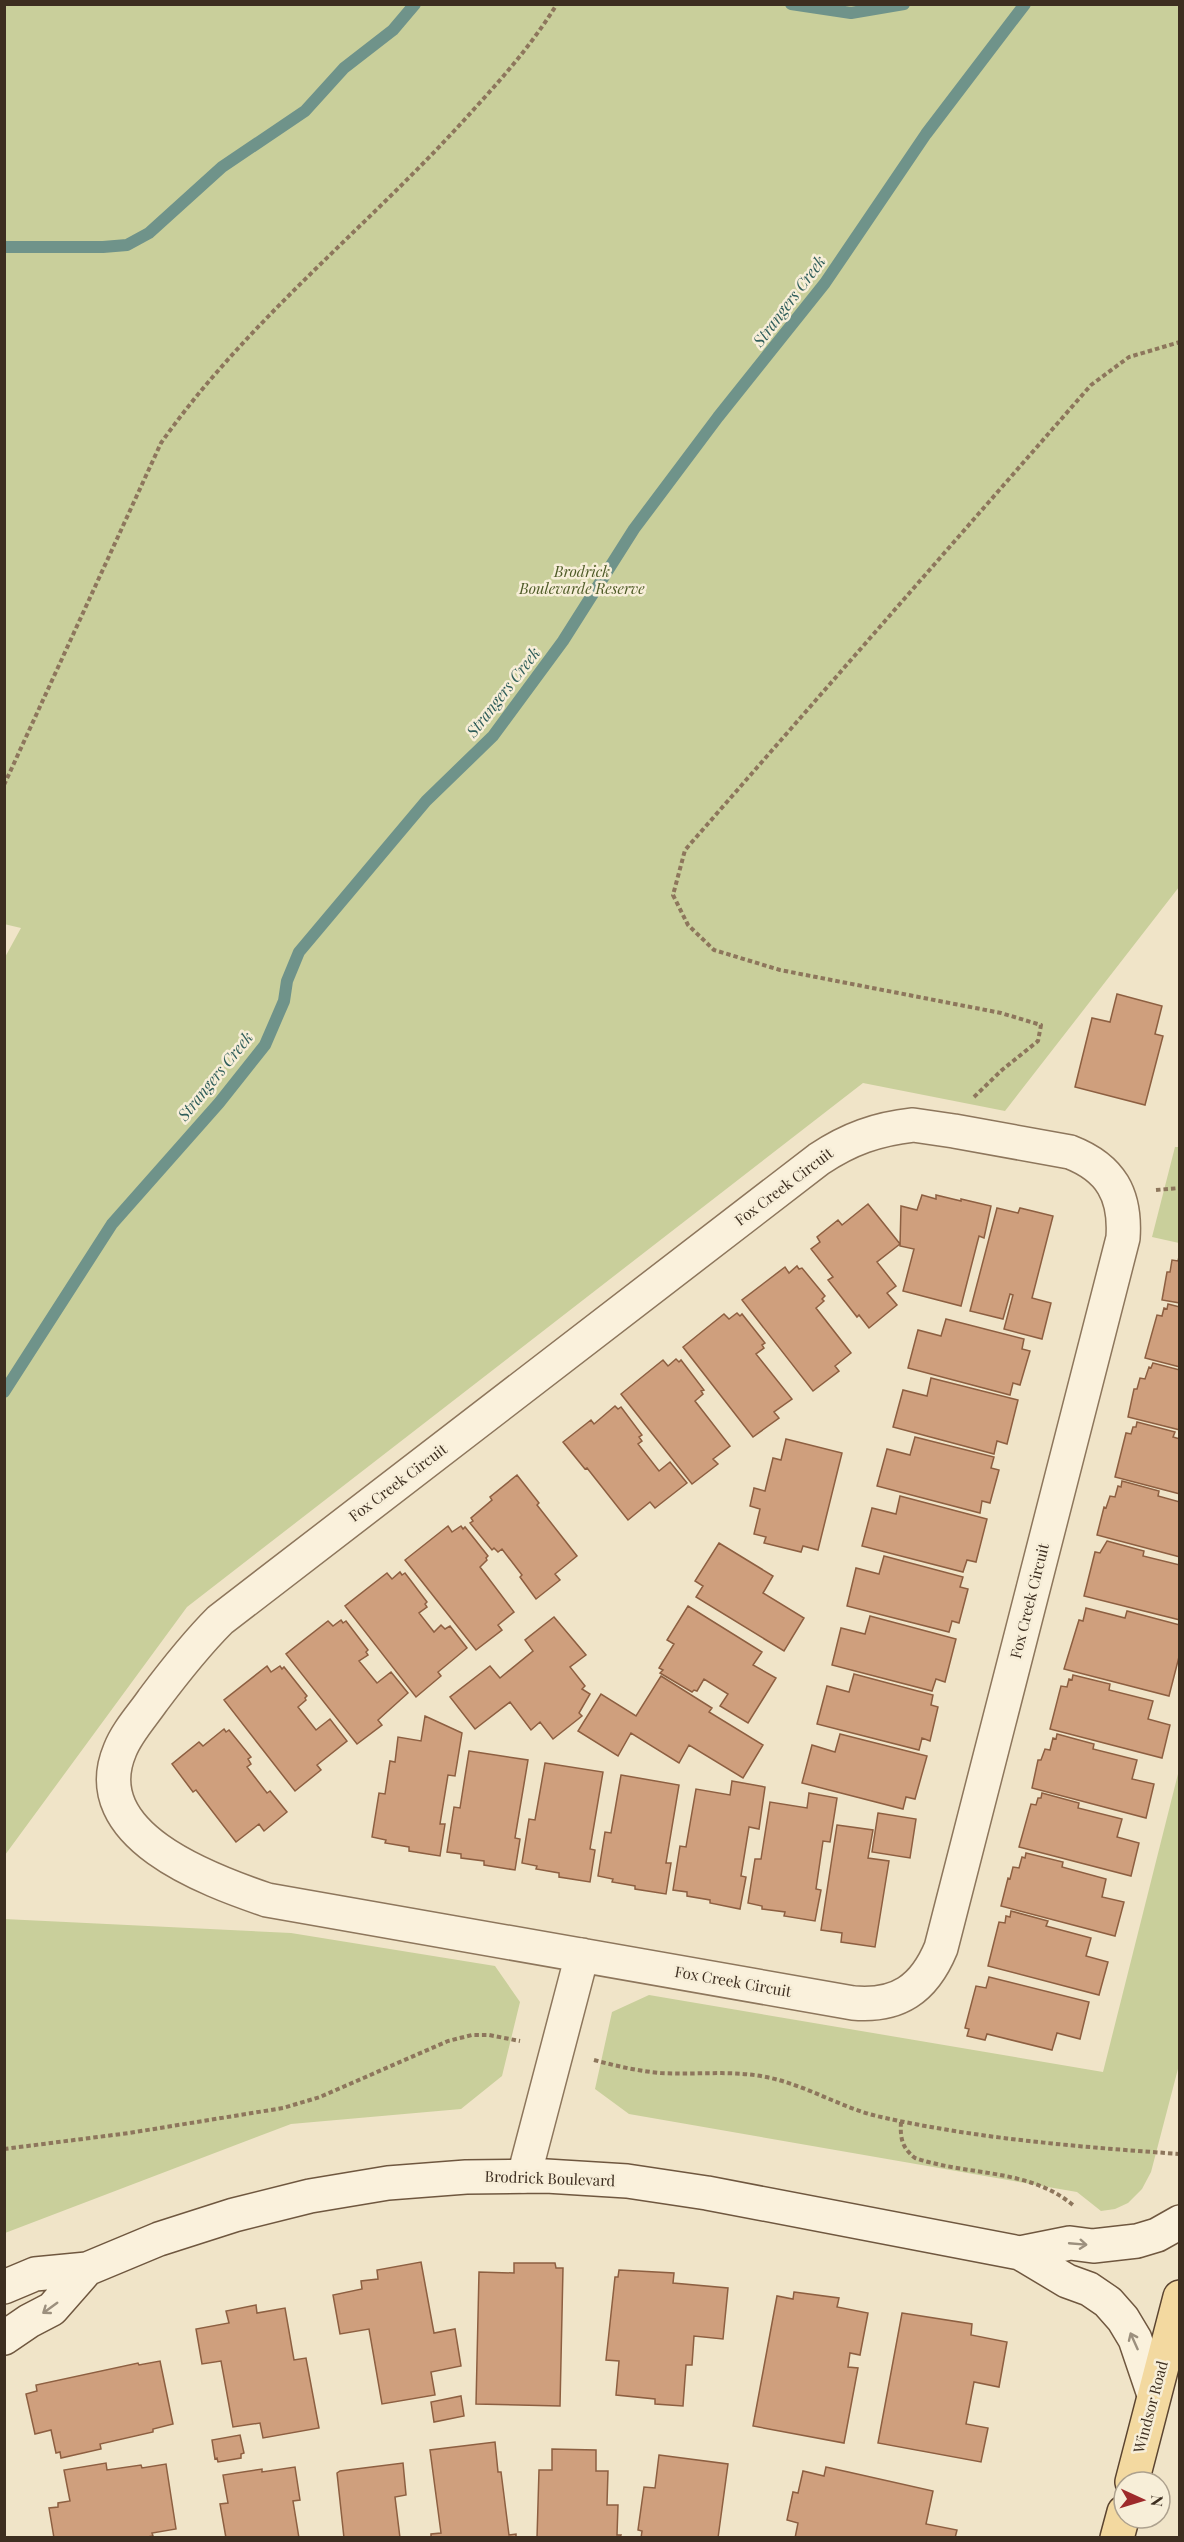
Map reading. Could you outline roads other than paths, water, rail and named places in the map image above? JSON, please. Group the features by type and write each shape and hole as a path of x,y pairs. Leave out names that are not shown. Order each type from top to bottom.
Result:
{"main road":[{"name":"Windsor Road","path":"1135,2470 1179,2297"}],"street":[{"name":"Fox Creek Circuit","path":"913,1125 1070,1152 1100,1168 1111,1181 1120,1198 1125,1219 1123,1238 944,1936 934,1966 922,1982 906,1994 890,2001 871,2005 582,1955 267,1900 225,1886 163,1852 141,1836 129,1823 120,1807 115,1789 115,1769 119,1750 129,1732 181,1663 220,1620 819,1159 841,1145 864,1134 913,1125"},
{"path":"524,2176 582,1955"},
{"name":"Brodrick Boulevard","path":"4,2287 35,2274 87,2269 159,2239 234,2215 310,2196 387,2183 466,2177 524,2176 627,2181 707,2193 1020,2253 1067,2281 1089,2289 1108,2302 1123,2319 1134,2339 1154,2395"},
{"name":"Brodrick Boulevard","path":"1020,2253 1070,2243 1093,2246 1137,2241 1157,2235 1179,2222"},
{"name":"Brodrick Boulevard","path":"4,2338 28,2321 52,2309 87,2269"}],"waterway":[{"path":"4,247 127,245 149,233 222,167 305,111 344,68 393,30 415,4"},
{"path":"791,4 851,13 904,4"},
{"name":"Strangers Creek","path":"4,1392 112,1224 219,1103 265,1045 284,1001 287,981 299,952 426,801 493,736 563,641 634,529 718,417 825,283 926,134 1025,4"}],"park label":[{"name":"Brodrick Boulevarde Reserve","path":"582,580"}]}
